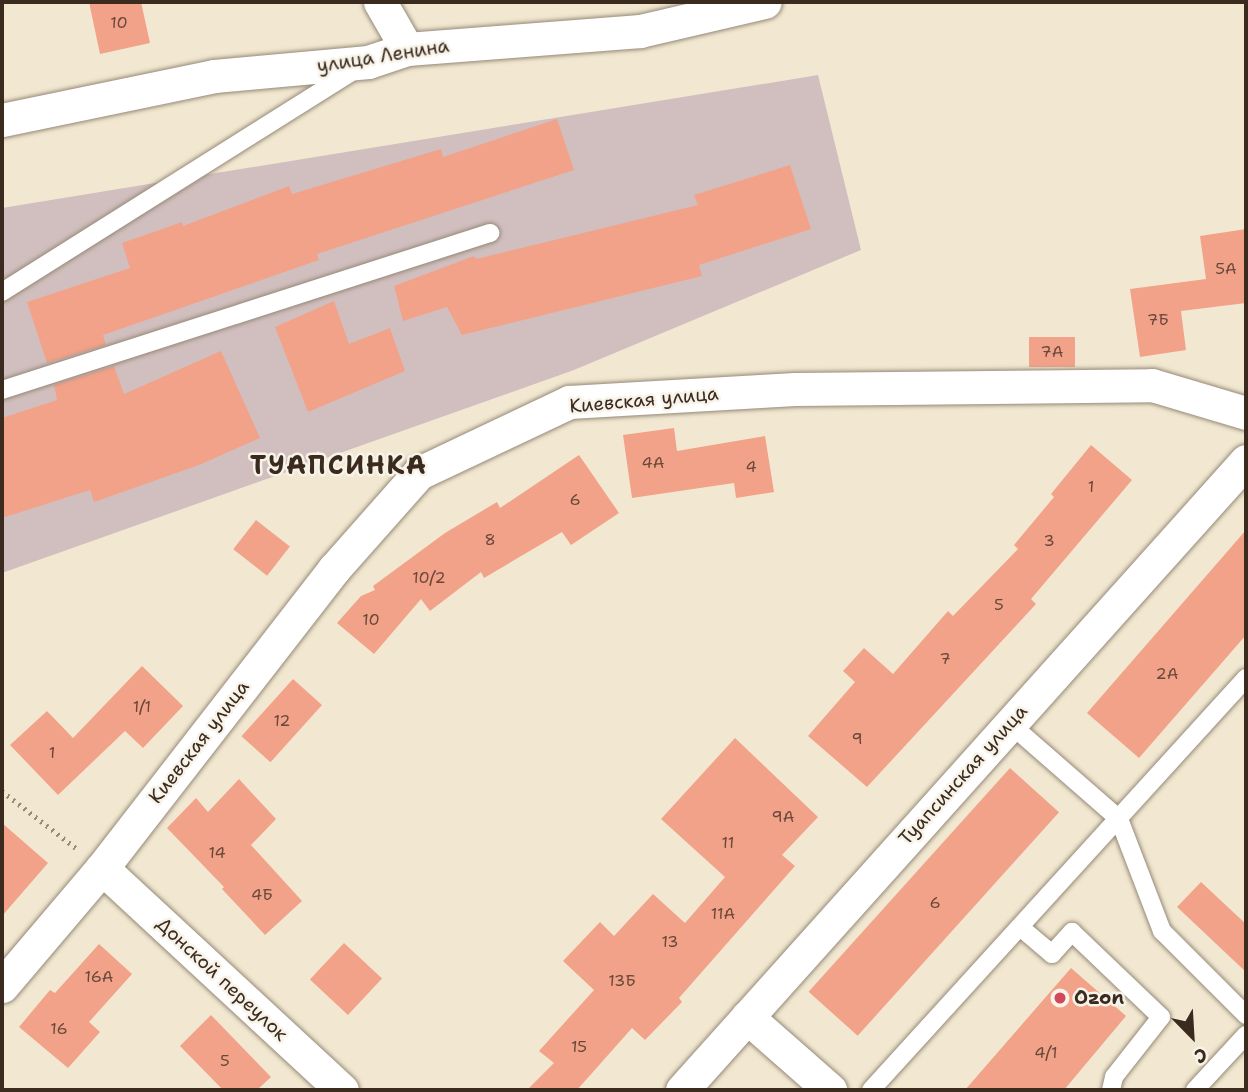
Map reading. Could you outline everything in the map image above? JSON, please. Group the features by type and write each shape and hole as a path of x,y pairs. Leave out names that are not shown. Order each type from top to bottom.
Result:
{"street":[{"path":"380,2 407,49"},
{"name":"улица Ленина","path":"2,120 214,76 368,62 407,49 640,31 765,2"},
{"name":"Киевская улица","path":"2,986 102,867 334,569 419,473 569,402 795,389 1152,385 1246,413"},
{"name":"Туапсинская улица","path":"682,1090 1246,461"},
{"name":"Донской переулок","path":"102,867 342,1090"},
{"path":"747,1017 830,1090"}],"lane":[{"path":"2,292 368,62"},
{"path":"2,390 490,233"},
{"path":"871,1090 1246,678"},
{"path":"1009,723 1119,819 1162,931 1246,1015"},
{"path":"1020,927 1052,954 1072,932 1161,1017 1114,1077 1111,1090"},
{"path":"1195,1090 1246,1035"}],"path":[{"path":"2,791 102,867"}],"shaded area":[{"path":"818,75 861,250 574,370 2,573 2,208"}],"building":[{"path":"89,2 141,2 150,43 100,54"},
{"path":"557,119 574,170 317,254 319,260 103,335 106,345 47,363 27,302 130,268 122,243 182,222 183,226 289,186 292,194 441,149 443,157"},
{"path":"790,165 811,229 699,265 702,276 462,335 447,307 403,321 394,286 474,256 476,259 698,205 694,195"},
{"path":"1246,229 1246,303 1181,311 1186,350 1140,357 1130,289 1206,279 1200,236"},
{"path":"334,301 349,344 390,328 405,371 308,412 275,327"},
{"path":"1029,337 1075,337 1075,367 1029,367"},
{"path":"221,351 260,438 199,465 94,502 90,490 2,518 2,418 57,400 54,385 114,366 124,394"},
{"path":"674,428 677,451 765,436 774,492 736,498 734,483 632,498 623,435"},
{"path":"1091,445 1132,480 1031,599 1036,604 867,787 808,736 855,682 843,671 864,648 893,674 948,611 953,616 1018,549 1014,545 1054,497 1051,494"},
{"path":"579,455 619,513 571,545 562,532 484,578 481,572 430,611 421,599 374,654 337,623 361,596 375,590 373,586 445,533 497,502 500,508"},
{"path":"256,520 290,546 267,576 233,549"},
{"path":"1246,530 1246,635 1139,758 1087,713"},
{"path":"142,666 183,706 143,748 125,731 58,795 10,745 47,711 73,738"},
{"path":"293,679 322,705 270,762 241,736"},
{"path":"735,738 818,817 782,855 795,866 679,998 682,1002 645,1040 632,1028 577,1090 527,1090 554,1063 539,1051 594,990 563,961 600,922 614,936 653,894 685,923 725,877 661,819"},
{"path":"1010,768 1059,812 858,1036 809,992"},
{"path":"239,779 276,819 251,845 302,901 265,935 222,889 224,887 167,828 196,798 208,812"},
{"path":"2,823 48,863 2,916"},
{"path":"1201,882 1246,924 1246,972 1177,907"},
{"path":"344,943 382,978 348,1015 310,980"},
{"path":"99,944 132,974 89,1022 100,1032 68,1068 19,1027 50,990 55,993"},
{"path":"1071,968 1126,1016 1064,1090 965,1090"},
{"path":"211,1015 271,1077 257,1090 223,1090 180,1046"}],"place":[{"name":"Ozon","path":"1060,998"}],"district":[{"name":"ТУАПСИНКА","path":"339,465"}]}
